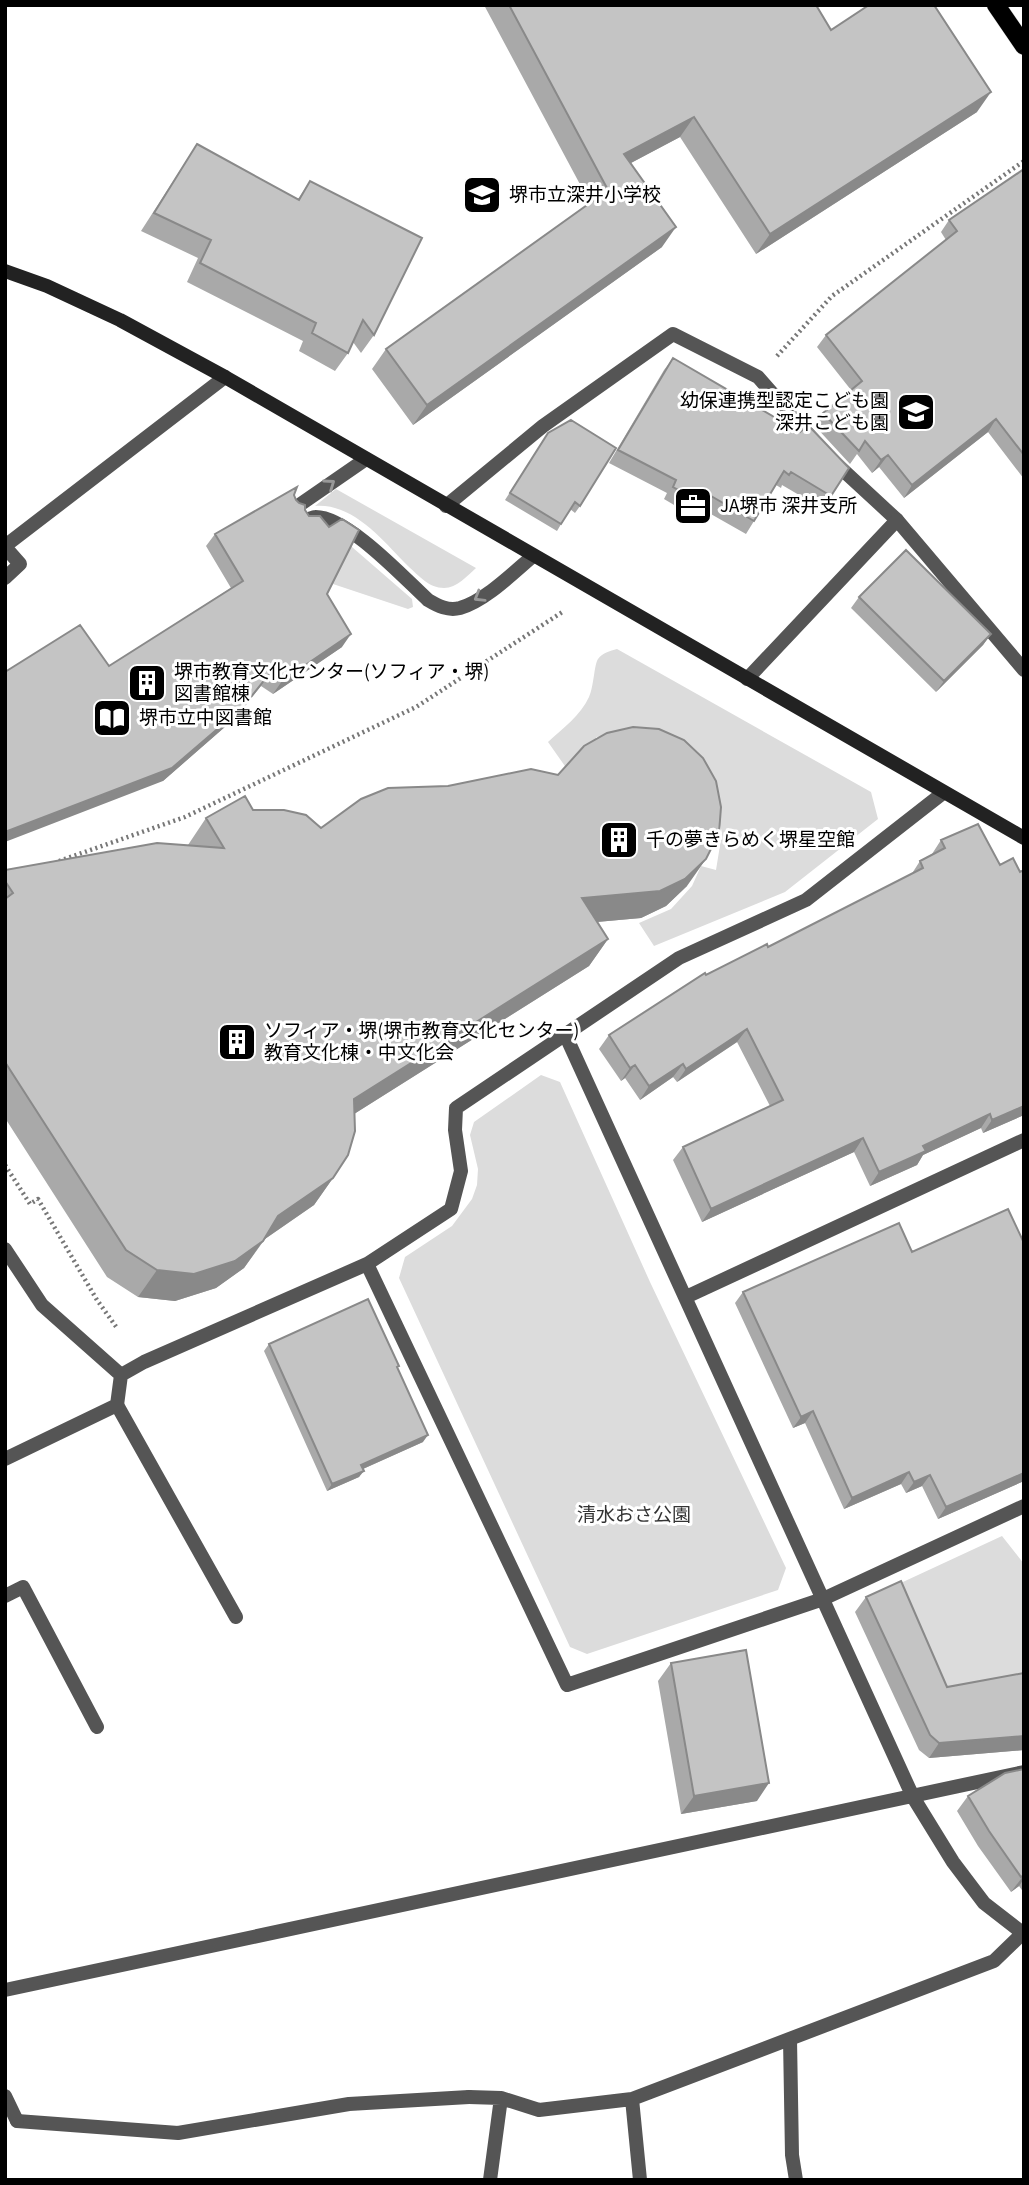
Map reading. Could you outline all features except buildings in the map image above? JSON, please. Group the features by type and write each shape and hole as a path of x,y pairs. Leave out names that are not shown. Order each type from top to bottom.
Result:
{"main road":[{"path":"996,5 1024,46"}],"street":[{"path":"5,271 47,286 120,320 225,377 1024,838"},
{"path":"446,506 543,426 673,334 758,377 833,461 897,520 1024,670"},
{"path":"8,544 225,377"},
{"path":"295,508 366,459"},
{"path":"305,521 314,517 350,529 428,600 441,608 459,608 480,598 533,556"},
{"path":"747,679 897,520"},
{"path":"5,526 8,544 20,564 5,578"},
{"path":"121,1375 144,1362 367,1264 451,1209 461,1171 455,1130 456,1108 679,958 806,900 943,793"},
{"path":"5,2096 17,2121 178,2133 349,2104 469,2096 501,2098 539,2110 632,2099 993,1961 1023,1934 984,1903 953,1862 913,1797 565,1034"},
{"path":"686,1297 1024,1140"},
{"path":"5,1249 42,1306 121,1375"},
{"path":"367,1264 567,1685 823,1600 1024,1506"},
{"path":"121,1375 117,1405 236,1617"},
{"path":"5,1460 117,1405"},
{"path":"5,1596 23,1587 97,1727"},
{"path":"5,1990 1024,1772"},
{"path":"790,2039 792,2155 796,2180"},
{"path":"490,2180 501,2098"},
{"path":"632,2099 640,2180"}],"path":[{"path":"758,377 832,296 1024,161"},
{"path":"57,862 185,817 416,707 564,611"},
{"path":"5,1165 30,1204 37,1199 97,1300 144,1362"}],"green space":[{"path":"336,489 476,568 453,586 444,588 429,584 355,517 329,507 315,506"},
{"path":"343,533 352,547 412,599 413,607 408,609 330,583"},
{"path":"617,649 871,792 878,819 785,892 654,946 639,923 671,909 692,886 701,866 716,870 722,833 715,802 609,736 596,737 598,754 567,769 548,742 586,704 598,659"},
{"name":"清水おさ公園","path":"541,1075 560,1082 650,1282 786,1568 778,1590 587,1654 570,1647 399,1278 405,1257 452,1226 472,1199 477,1185 478,1169 470,1135 474,1122"},
{"path":"1002,1536 1024,1564 1024,1683 939,1700 890,1588"}],"place":[{"name":"堺市立深井小学校","path":"482,195"},
{"name":"幼保連携型認定こども園 深井こども園","path":"916,412"},
{"name":"JA堺市 深井支所","path":"693,506"},
{"name":"堺市教育文化センター(ソフィア・堺) 図書館棟","path":"147,683"},
{"name":"堺市立中図書館","path":"112,718"},
{"name":"千の夢きらめく堺星空館","path":"619,840"},
{"name":"ソフィア・堺(堺市教育文化センター) 教育文化棟・中文化会","path":"237,1042"}]}
